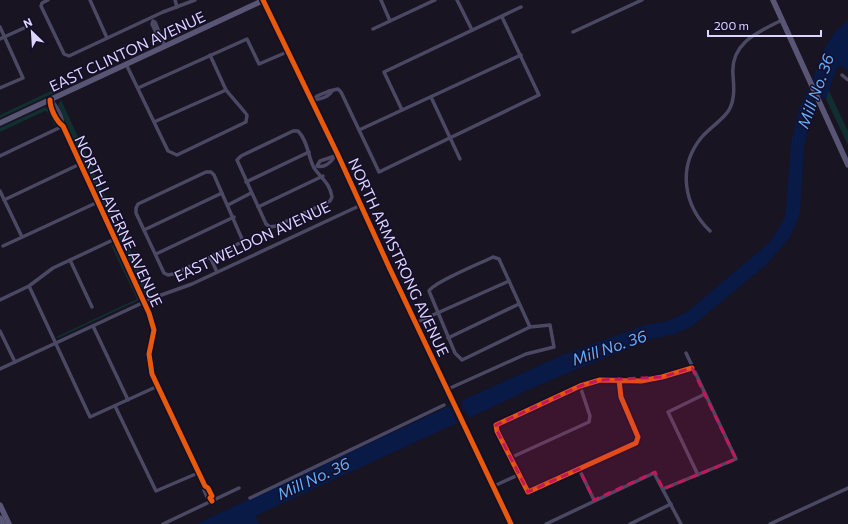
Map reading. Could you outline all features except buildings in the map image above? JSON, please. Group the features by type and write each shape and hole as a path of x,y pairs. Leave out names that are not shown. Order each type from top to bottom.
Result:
{"street":[{"path":"48,0 42,4 66,56 195,0"},
{"path":"90,0 108,38"},
{"path":"175,0 177,7"},
{"name":"EAST CLINTON AVENUE","path":"0,123 263,0"},
{"name":"NORTH ARMSTRONG AVENUE","path":"263,0 287,52 314,100 336,156 361,205 415,323 448,389 511,524"},
{"path":"381,0 390,21"},
{"path":"373,29 435,0"},
{"path":"457,0 472,30"},
{"path":"573,32 642,0"},
{"path":"773,0 808,81 846,157 848,165"},
{"path":"402,110 384,72 522,7"},
{"path":"314,100 317,96 329,91 332,92 338,89 341,92 379,172 539,95 502,17"},
{"path":"152,19 156,22 163,37 162,39 165,47"},
{"path":"710,232 696,216 689,200 686,175 691,155 701,138 729,110 734,94 733,67 740,47 751,36 782,20"},
{"path":"0,27 23,78 0,88"},
{"path":"0,39 24,28"},
{"path":"138,88 247,39 259,64 287,52"},
{"path":"126,64 168,151 177,155 246,122 247,114 226,90 210,55"},
{"path":"359,130 520,55"},
{"path":"842,75 848,80"},
{"path":"154,122 226,90"},
{"path":"431,97 460,159"},
{"name":"NORTH LAVERNE AVENUE","path":"50,100 54,103 63,122 62,126 145,302 153,322 154,330 149,359 152,374 205,486 204,490 207,497 211,500"},
{"path":"0,156 62,126"},
{"path":"293,131 298,131 302,135 309,152 323,176 332,197 330,201 270,227 266,224 238,166 237,160 241,156 293,131"},
{"path":"246,182 309,152"},
{"path":"316,166 319,161 328,157 336,156"},
{"path":"316,166 331,162 336,156"},
{"path":"322,160 324,165"},
{"path":"4,200 80,164"},
{"path":"206,172 211,172 214,175 222,192 234,217 242,239 240,242 168,275 164,273 136,213 138,204 206,172"},
{"path":"258,207 323,176"},
{"path":"0,191 22,237"},
{"path":"144,230 222,192"},
{"path":"228,205 252,193"},
{"path":"3,246 98,202"},
{"name":"EAST WELDON AVENUE","path":"0,369 145,302 217,272 361,205"},
{"path":"156,254 234,217"},
{"path":"0,300 29,286 47,272 115,239"},
{"path":"210,257 217,272"},
{"path":"448,389 526,354 554,347 550,325 530,327 470,358 462,360 455,352 448,338 439,312 429,291 431,288 493,257 499,259 530,327"},
{"path":"70,260 92,307"},
{"path":"415,323 509,281"},
{"path":"29,286 90,416 158,386"},
{"path":"448,338 519,304"},
{"path":"93,326 128,400"},
{"path":"0,331 14,362"},
{"path":"663,489 736,459 686,353"},
{"path":"619,380 621,397 638,437 636,443 528,492 496,431 496,425 580,386 600,380 619,380 641,380 662,378 692,368"},
{"path":"510,458 589,422 590,416 580,386"},
{"path":"698,475 668,412 705,394"},
{"path":"250,498 444,405"},
{"path":"115,406 156,491 198,472"},
{"path":"579,469 594,500"},
{"path":"546,524 594,500 652,474 656,475 680,524"},
{"path":"494,486 518,475"},
{"path":"163,524 239,488"},
{"path":"770,524 848,488"},
{"path":"630,524 671,504"},
{"path":"0,506 9,524"},
{"path":"0,518 3,524"}],"highlighted area":[{"path":"692,368 736,459 663,489 655,472 594,500 579,469 528,492 497,431 496,425 500,422 580,386 600,380 662,377"}],"green space":[{"path":"55,89 56,92 0,118 0,115"},
{"path":"828,89 848,131 848,145 826,99"},
{"path":"61,100 151,295 149,296 145,295 94,188 58,105"},
{"path":"45,107 49,109 56,122 55,126 48,112 45,111 0,132 0,128"},
{"path":"111,245 115,247 139,300 58,338 56,337 137,299"}],"water":[{"path":"848,20 848,70 841,66 836,69 826,99 818,96 812,84 813,78 825,47 835,32"},
{"path":"808,88 816,105 813,108 804,145 800,213 790,237 767,264 691,327 672,335 651,339 539,385 469,418 461,401 560,356 645,325 668,321 687,312 771,241 785,217 791,144 799,109"},
{"path":"449,406 457,423 255,516 259,524 196,524"}],"waterway":[{"name":"Mill No. 36","path":"448,415 469,405"}],"cycle path":[{"path":"263,0 338,155 389,267 511,524"},
{"path":"50,100 54,114 63,126 149,313 154,330 149,354 152,374 205,486 208,488 212,496 210,498 212,501"},
{"path":"619,380 621,397 638,437 636,443 528,492 497,431 496,425 580,386 600,380 641,381 662,377 692,368"}]}
